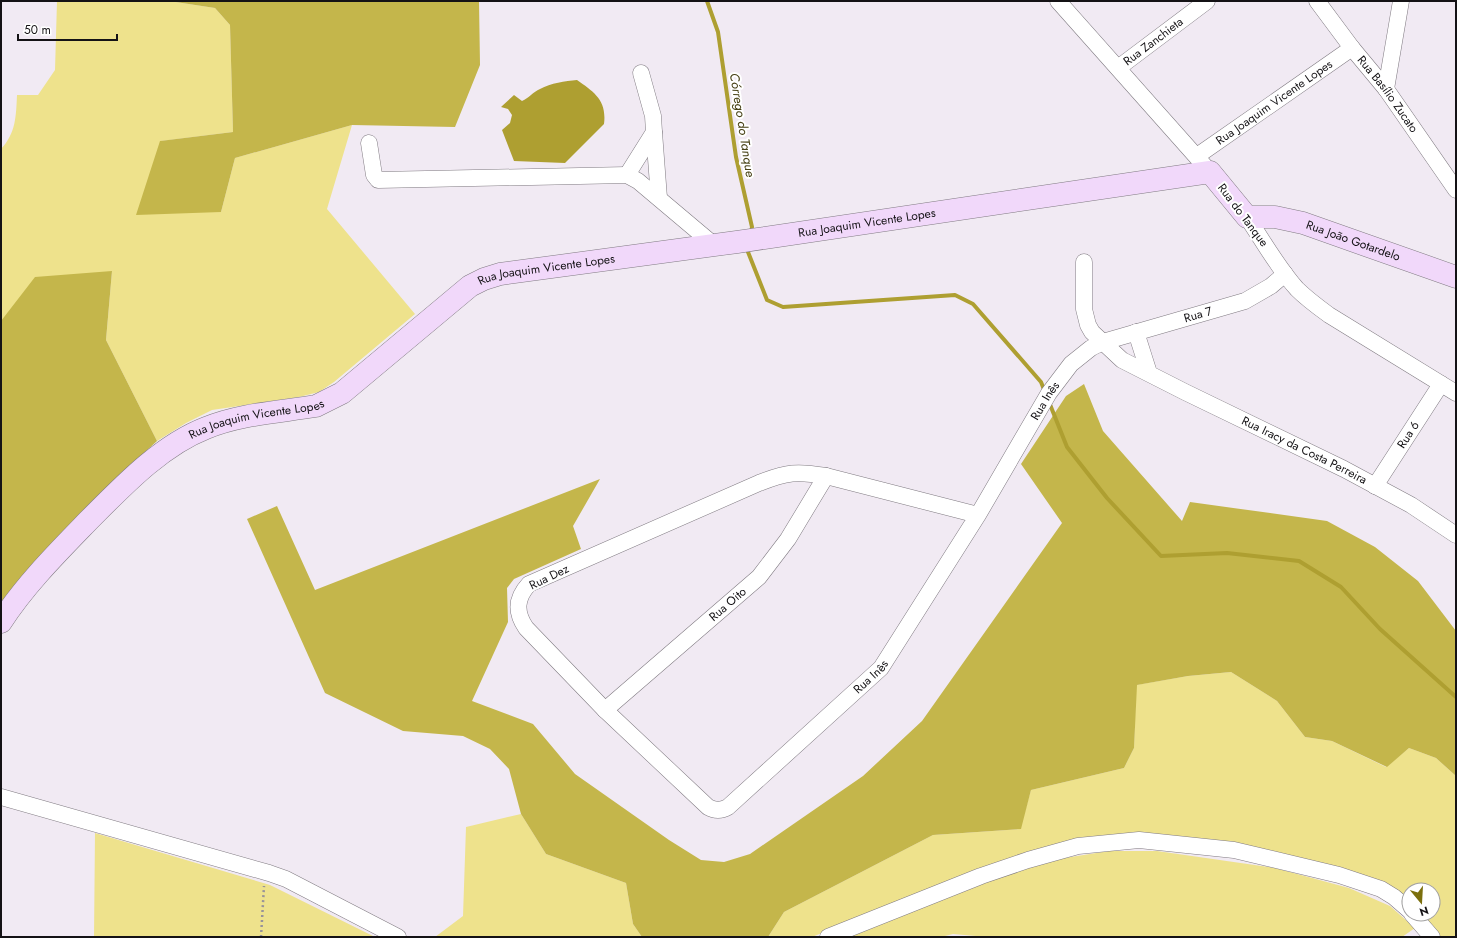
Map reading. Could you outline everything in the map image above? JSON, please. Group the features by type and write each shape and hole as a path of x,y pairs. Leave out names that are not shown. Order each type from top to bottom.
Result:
{"street":[{"name":"Rua do Tanque","path":"1058,1 1204,164 1247,217 1285,274 1297,289 1329,315 1456,393"},
{"name":"Rua Zanchieta","path":"1118,68 1207,1"},
{"name":"Rua Basílio Zucato","path":"1317,1 1352,48 1386,89 1456,190"},
{"path":"1386,89 1401,1"},
{"name":"Rua Joaquim Vicente Lopes","path":"1,622 34,578 63,547 117,492 168,450 190,435 218,423 316,406 329,401 342,393 470,286 484,279 500,274 737,242 1204,164 1352,48"},
{"path":"641,73 653,116 659,198"},
{"path":"627,175 654,132"},
{"path":"369,143 374,175 378,180 627,175 638,181 714,245"},
{"name":"Rua João Gotardelo","path":"1247,217 1275,217 1303,223 1456,277"},
{"name":"Rua Iracy da Costa Perreira","path":"1084,262 1085,317 1092,332 1128,364 1149,373 1375,486 1411,505 1456,535"},
{"name":"Rua 7","path":"1103,342 1227,308 1245,301 1271,286 1285,274"},
{"path":"1136,332 1149,373"},
{"name":"Rua Inês","path":"728,807 881,668 978,516 1041,406 1060,377 1079,356 1103,342"},
{"name":"Rua 6","path":"1375,486 1441,384"},
{"name":"Rua Dez","path":"728,807 717,811 708,807 605,710 521,620 518,610 518,602 522,592 529,584 775,476 801,472 826,476"},
{"path":"826,476 978,516"},
{"name":"Rua Oito","path":"605,710 759,577 788,539 826,476"},
{"path":"1,797 264,871 286,879 398,937"},
{"path":"828,937 981,876 1028,860 1078,846 1139,840 1234,850 1339,875 1381,889 1401,903"},
{"path":"1419,922 1432,937"}],"path":[{"path":"261,937 264,871"}],"shaded area":[{"path":"57,1 169,1 215,8 230,25 233,132 161,141 221,212 235,158 352,125 327,209 415,314 334,382 319,392 299,397 212,410 186,423 157,441 106,340 112,271 1,321 1,149 10,137 14,124 17,95 38,95 55,70"},
{"path":"169,1 479,1 480,65 455,127 352,125 235,158 221,212 136,215 160,141 233,132 230,25 215,8"},
{"path":"577,80 598,98 603,109 604,124 565,163 514,161 502,130 510,123 512,115 508,109 501,107 514,95 522,101 538,90 549,85"},
{"path":"112,271 106,340 157,441 96,500 1,603 1,321 35,277"},
{"path":"1084,384 1103,431 1182,521 1190,502 1327,521 1375,547 1418,581 1456,631 1456,776 1436,758 1409,748 1387,767 1332,741 1305,737 1277,701 1231,672 1188,676 1137,685 1134,748 1124,768 1031,790 1021,829 933,835 784,912 768,937 642,937 633,924 626,883 546,854 521,814 509,769 490,749 463,736 403,731 325,693 247,519 277,506 315,590 600,479 573,526 581,549 514,579 507,588 508,622 472,701 533,724 575,774 669,840 701,860 724,862 750,854 863,776 922,721 1062,523 1021,464 1066,396"},
{"path":"1231,672 1277,701 1305,737 1332,741 1386,767 1409,748 1436,758 1456,776 1456,937 1441,937 1428,922 1441,922 1441,882 1401,882 1401,894 1385,883 1222,842 1012,857 812,937 768,937 784,912 933,835 1020,829 1031,790 1124,768 1134,748 1136,685 1188,676"},
{"path":"521,814 546,854 626,883 633,924 642,937 435,937 463,916 466,827"},
{"path":"95,833 270,885 375,937 94,937"},
{"path":"1109,851 1157,851 1275,868 1349,888 1390,906 1401,916 1401,922 1408,922 1415,928 1402,937 987,937 953,934 941,937 839,937 1005,874 1058,859"}],"waterway":[{"name":"Córrego do Tanque","path":"707,1 718,32 736,157 752,227 751,234"},
{"path":"749,246 748,252 767,300 783,307 955,295 973,304 1041,382 1045,392"},
{"path":"1049,402 1067,447 1107,498 1161,556 1227,553 1299,561 1341,587 1380,629 1456,697"}]}
